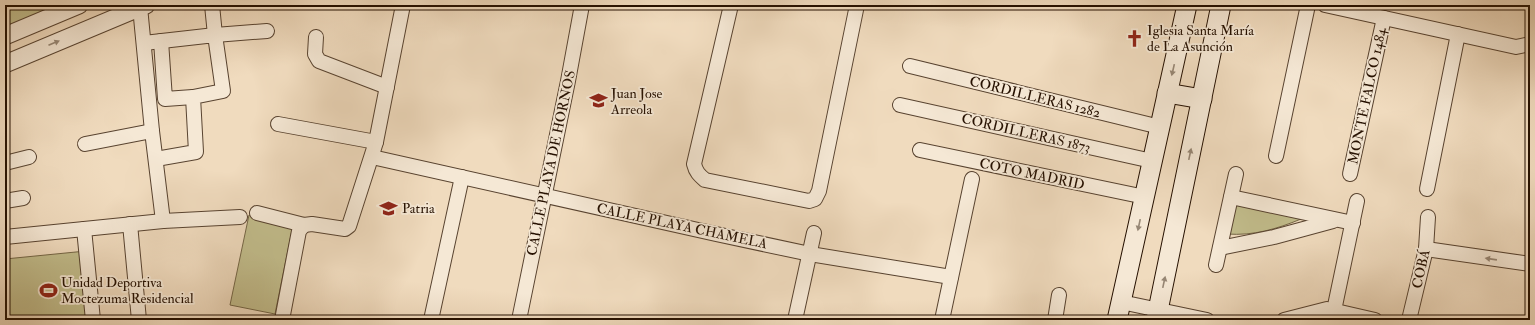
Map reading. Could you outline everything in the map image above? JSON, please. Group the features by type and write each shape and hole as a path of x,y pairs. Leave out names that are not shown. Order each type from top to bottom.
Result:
{"main road":[{"path":"1118,320 1187,5"},
{"path":"1158,315 1221,5"},
{"path":"1168,93 1202,100"}],"street":[{"path":"149,101 193,97 223,91 212,5"},
{"path":"257,213 304,225 312,224 347,228 376,142 403,5"},
{"name":"CALLE PLAYA DE HORNOS","path":"519,320 582,5"},
{"path":"731,5 694,164 695,168 697,173 706,180 809,201 814,199 819,191 858,5"},
{"path":"1276,156 1308,5"},
{"path":"1325,5 1516,47 1530,44"},
{"path":"5,36 76,6"},
{"path":"5,64 143,6 144,43 149,101 163,221"},
{"name":"MONTE FALCO 1484","path":"1350,174 1384,18"},
{"path":"22,28 28,54"},
{"path":"144,43 267,31"},
{"path":"1427,189 1458,34"},
{"path":"316,37 315,54 319,61 387,87"},
{"path":"161,41 166,99"},
{"name":"CORDILLERAS 1282","path":"910,66 1160,127"},
{"path":"156,159 196,152 193,97"},
{"name":"CORDILLERAS 1873","path":"900,105 1152,162"},
{"path":"278,124 376,142"},
{"path":"85,144 152,131"},
{"name":"COTO MADRID","path":"920,150 1145,197"},
{"path":"5,163 29,157"},
{"name":"CALLE PLAYA CHAMELA","path":"372,157 810,254 951,277"},
{"path":"1216,265 1236,174"},
{"path":"431,320 462,177"},
{"path":"942,320 972,179"},
{"path":"1231,197 1353,223"},
{"path":"5,200 23,198"},
{"path":"1333,315 1357,201"},
{"path":"5,237 163,221 240,217"},
{"name":"COBÁ","path":"1409,320 1426,249 1428,217"},
{"path":"1220,248 1274,237 1338,220"},
{"path":"130,224 139,320"},
{"path":"282,320 299,231 304,225"},
{"path":"84,229 94,320"},
{"path":"795,320 814,233"},
{"path":"1426,249 1530,264"},
{"path":"1055,320 1059,295"},
{"path":"1121,302 1158,315 1207,320"},
{"path":"1284,320 1327,309 1333,315 1375,320"}],"shaded area":[{"path":"5,5 59,5 5,30"},
{"path":"1233,202 1301,219 1283,226 1256,233 1227,234"},
{"path":"249,215 293,225 275,314 230,305"},
{"name":"Unidad Deportiva Moctezuma Residencial","path":"86,251 93,320 5,320 5,259"}],"place":[{"name":"Iglesia Santa María de La Asunción","path":"1134,38"},
{"name":"Juan Jose Arreola","path":"598,101"},
{"name":"Patria","path":"389,208"},
{"name":"Unidad Deportiva Moctezuma Residencial","path":"48,290"}]}
